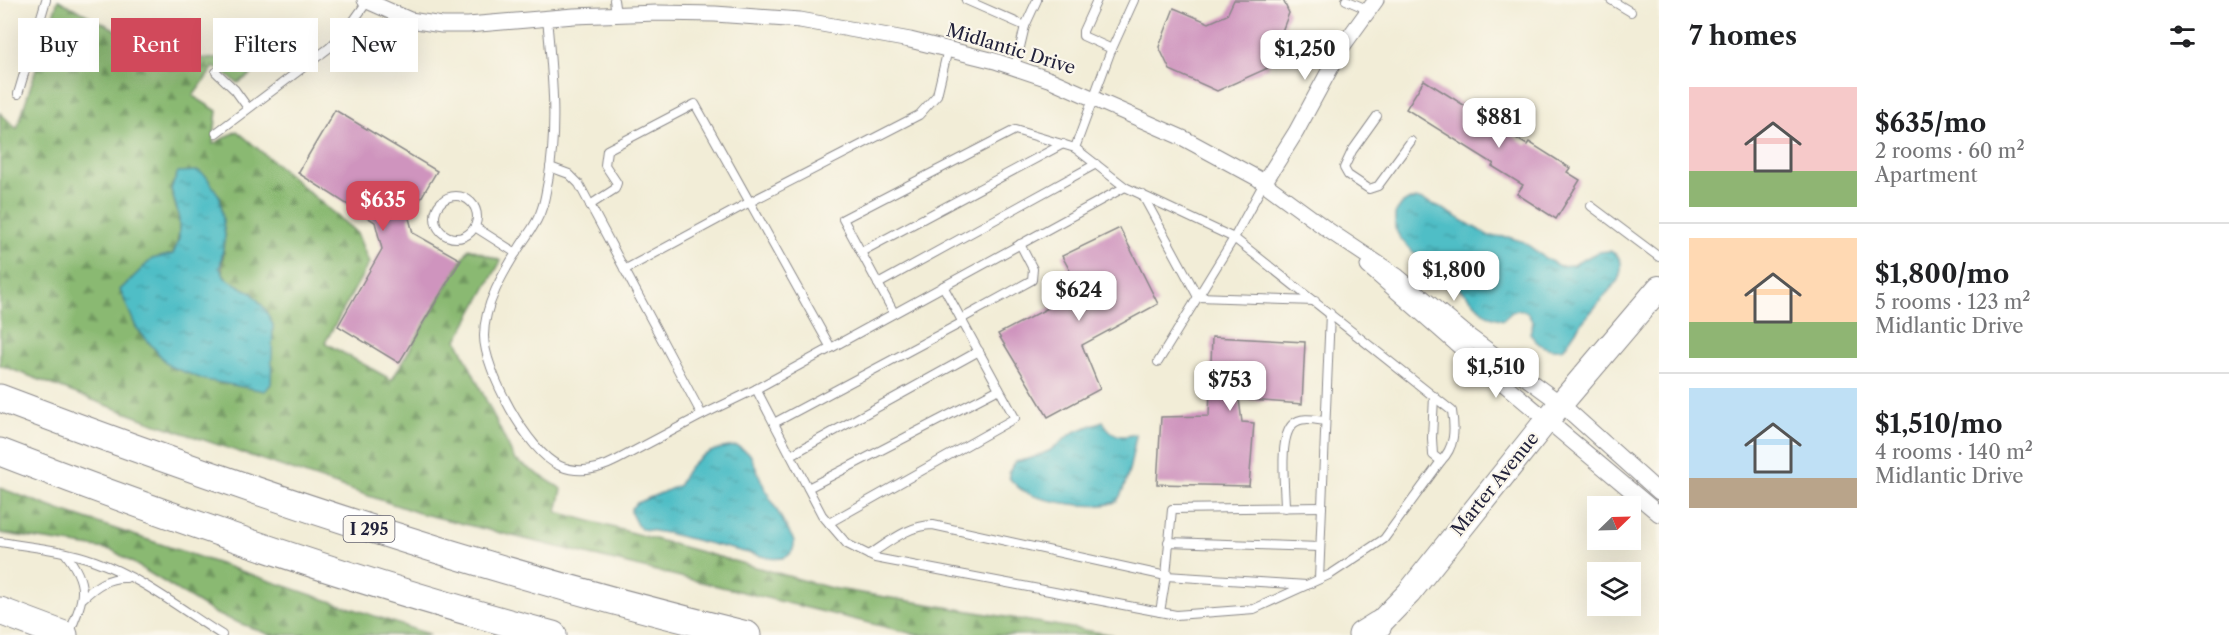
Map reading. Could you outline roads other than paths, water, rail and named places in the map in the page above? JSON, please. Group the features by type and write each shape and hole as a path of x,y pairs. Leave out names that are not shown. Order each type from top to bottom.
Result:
{"highway":[{"name":"I 295","path":"0,398 197,472 384,534 596,597 747,635"},
{"path":"0,452 300,559 420,597 553,635"},
{"path":"0,611 66,635"}],"main road":[{"name":"Marter Avenue","path":"1370,630 1409,593 1553,412 1659,288"}],"street":[{"name":"Midlantic Drive","path":"366,1 410,20 442,25 547,18 615,7 800,20 854,28 948,49 1015,68 1094,98 1210,151 1264,183 1328,230 1397,276 1553,412 1659,514"},
{"path":"1264,183 1296,132 1342,47 1372,5"},
{"name":"Midlantic Drive","path":"1328,230 1553,412 1659,492"}],"lane":[{"path":"18,94 46,0"},
{"path":"966,0 1025,26"},
{"path":"1015,68 1025,26 1037,0"},
{"path":"1097,0 1083,31 1083,36 1112,49"},
{"path":"1075,148 1112,49 1134,0"},
{"path":"1346,0 1372,5"},
{"path":"1611,0 1631,12"},
{"path":"216,133 329,48 347,30 366,1"},
{"path":"547,18 555,111 550,167 542,209 496,289 487,312 483,337 494,376 522,429 547,457 560,466 588,470 603,467 702,414 756,389 1125,186"},
{"path":"624,270 919,115 937,95 948,49"},
{"path":"216,72 235,90 249,108"},
{"path":"590,205 615,189 618,183 605,165 607,150 695,104 831,348"},
{"path":"1377,116 1352,151 1344,168 1348,175 1369,189 1378,186 1411,141"},
{"path":"756,389 822,515 847,544 875,558 1176,615 1254,609 1331,574 1384,539 1449,453 1455,430 1452,411 1234,238 1125,186 1075,148 1015,130 843,219 894,313"},
{"path":"861,252 1063,144"},
{"path":"878,284 1096,164"},
{"path":"550,167 569,174 575,180 702,414"},
{"path":"1158,362 1234,238 1264,183"},
{"path":"1142,194 1198,297"},
{"path":"450,196 464,197 477,213 475,227 470,233 457,238 444,235 435,224 435,210 444,199 450,196"},
{"path":"1591,206 1659,257"},
{"path":"475,227 516,254"},
{"path":"774,423 1032,279 1033,269 1020,244"},
{"path":"829,523 1015,418 943,286"},
{"path":"1198,297 1315,301"},
{"path":"1319,579 1329,313"},
{"path":"791,455 979,351"},
{"path":"808,488 999,389"},
{"path":"1434,396 1433,455 1441,461"},
{"path":"1285,508 1284,442 1292,424 1301,420 1325,421"},
{"path":"1160,612 1172,509 1322,507"},
{"path":"869,555 899,535 921,525 933,525 1166,576 1308,585"},
{"path":"0,542 65,553 96,561 131,578 222,635"},
{"path":"1168,542 1320,547"},
{"path":"65,553 79,574 81,602"},
{"path":"66,635 81,602 100,583 110,579 131,578"}],"water":[{"path":"199,171 206,176 220,197 225,236 220,268 225,278 252,293 265,309 273,325 271,384 265,391 205,380 169,366 136,327 120,290 152,259 173,254 179,240 179,216 171,189 178,172"},
{"path":"1419,199 1438,206 1489,236 1508,237 1524,242 1559,266 1573,265 1598,252 1610,251 1618,257 1621,263 1618,280 1579,326 1564,348 1544,347 1530,333 1533,323 1527,312 1516,310 1503,320 1487,315 1467,295 1413,252 1400,238 1395,228 1395,214 1403,203"},
{"path":"1103,421 1116,435 1135,434 1136,436 1127,479 1117,501 1096,505 1067,504 1028,493 1009,478 1009,472 1015,462 1049,451 1074,432"},
{"path":"737,446 750,454 765,489 794,541 790,554 783,558 769,558 642,529 637,525 631,508 637,503 678,486 688,469 704,455"}]}
